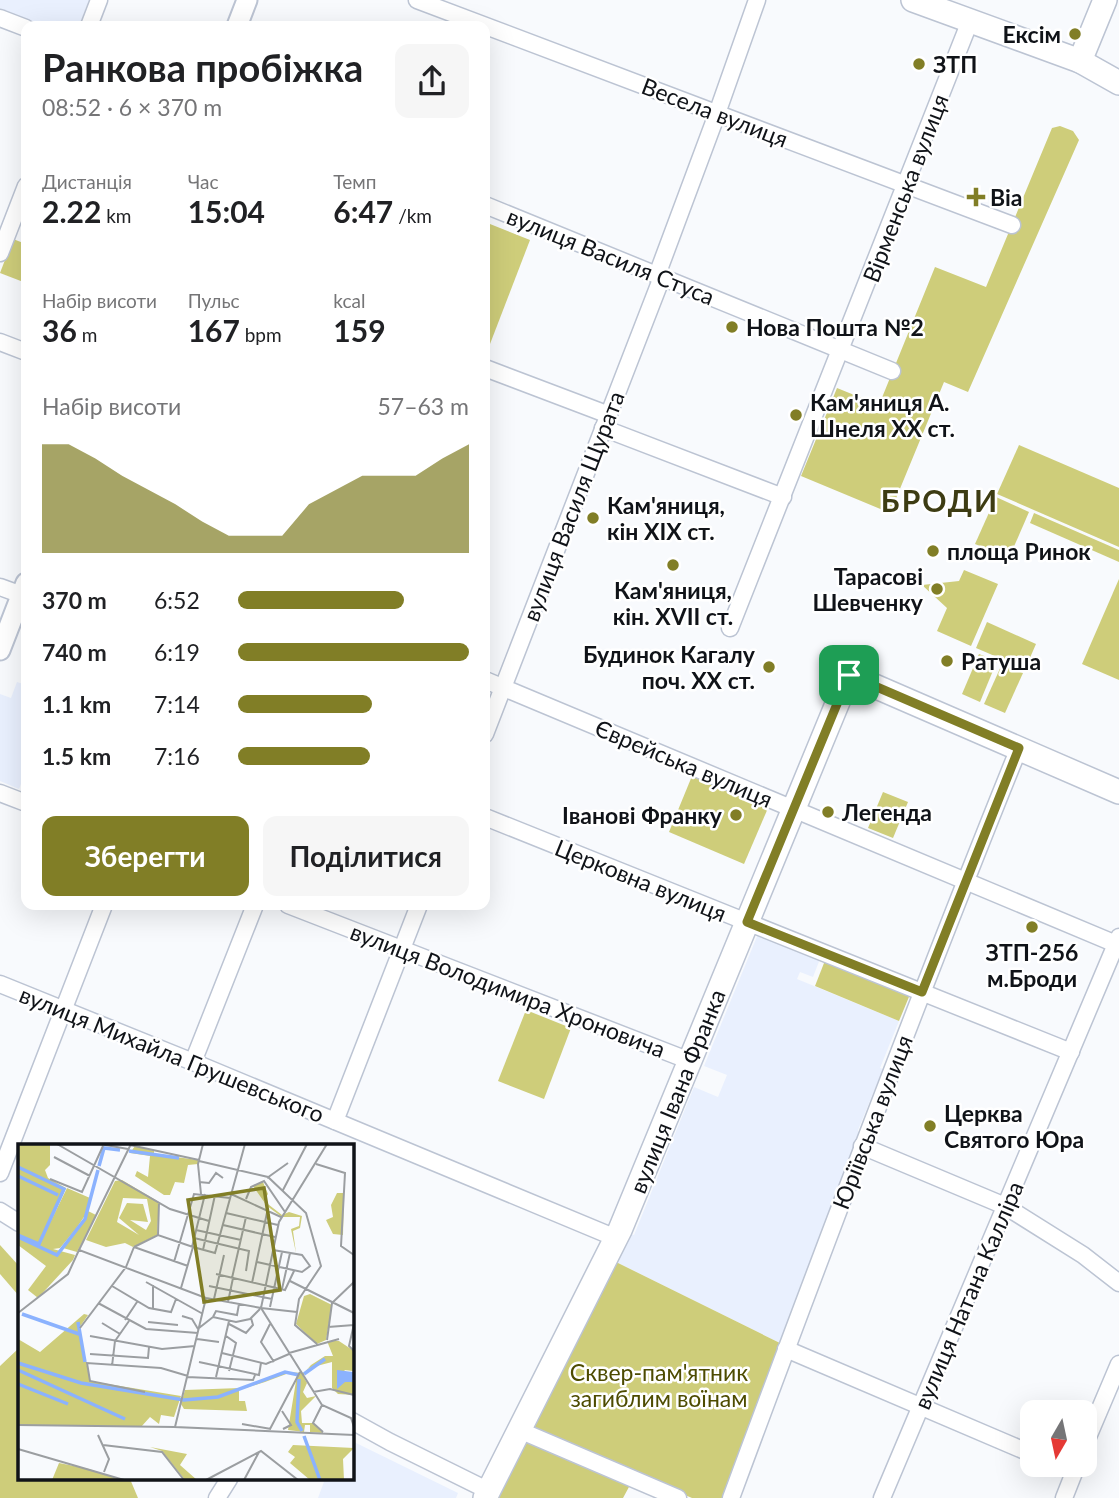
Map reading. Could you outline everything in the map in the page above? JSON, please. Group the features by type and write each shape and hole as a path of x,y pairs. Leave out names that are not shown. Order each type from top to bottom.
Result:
{"main road":[{"path":"913,0 1080,61 1119,83"},
{"path":"1080,61 1105,0"},
{"name":"вулиця Івана Франка","path":"487,1494 616,1238 849,675 1019,748"},
{"path":"1019,748 1119,792"}],"street":[{"path":"91,21 99,0"},
{"path":"239,21 247,0"},
{"name":"Весела вулиця","path":"417,0 473,21"},
{"name":"вулиця Василя Щурата","path":"490,721 606,421 757,0"},
{"path":"0,19 21,26"},
{"name":"Вірменська вулиця","path":"730,628 970,21"},
{"name":"Весела вулиця","path":"490,27 1012,225"},
{"path":"0,253 21,199"},
{"name":"вулиця Василя Стуса","path":"490,207 892,371"},
{"path":"0,342 21,350"},
{"path":"490,370 783,497"},
{"path":"0,587 21,589"},
{"path":"0,650 21,597"},
{"name":"Єврейська вулиця","path":"490,682 965,881 1118,941"},
{"name":"Юріївська вулиця","path":"731,1498 862,1146 1019,748"},
{"path":"0,793 21,801"},
{"name":"Церковна вулиця","path":"490,819 1071,1052"},
{"path":"0,1173 102,910"},
{"path":"193,1062 253,910"},
{"name":"вулиця Володимира Хроновича","path":"301,910 690,1061"},
{"path":"335,1121 417,910"},
{"name":"вулиця Натана Калліра","path":"882,1498 1118,941"},
{"name":"вулиця Михайла Грушевського","path":"0,984 616,1238"},
{"path":"862,1146 1005,1206 1083,1255 1119,1283"},
{"path":"0,1211 18,1222"},
{"path":"786,1349 1020,1449"},
{"path":"1097,1416 1119,1364"},
{"path":"354,1422 487,1494"},
{"path":"519,1430 678,1498"},
{"path":"1063,1498 1071,1477"},
{"path":"217,1498 228,1480"}],"shaded area":[{"path":"0,0 89,0 81,21 32,21 0,9"},
{"path":"17,682 21,683 19,789 0,781 0,694 11,698"},
{"path":"758,934 820,959 813,977 800,972 797,979 899,1021 858,1130 859,1144 784,1345 616,1262 630,1234 634,1235 694,1087 718,1097 727,1075 704,1066"},
{"path":"354,1442 458,1493 456,1498 318,1498 325,1480 354,1480"}],"green space":[{"path":"1060,126 1073,131 1079,140 968,392 944,382 890,513 801,476 837,388 879,405 935,267 986,287 1052,128"},
{"path":"490,224 530,240 490,344"},
{"path":"13,239 21,242 21,281 0,273"},
{"path":"1019,445 1119,488 1119,547 997,494"},
{"path":"996,497 1029,512 1009,558 975,544"},
{"path":"1034,513 1119,550 1119,562 1030,523"},
{"path":"964,570 998,584 971,646 937,631 947,608 922,585 959,581"},
{"path":"1119,579 1119,680 1082,664"},
{"path":"987,622 1036,644 1025,669 976,648"},
{"path":"979,654 997,661 980,702 962,694"},
{"path":"1002,664 1023,673 1005,713 984,704"},
{"path":"692,776 768,808 744,864 669,832"},
{"path":"883,792 908,802 893,838 868,828"},
{"path":"826,958 911,992 899,1021 815,986"},
{"path":"526,1010 571,1028 544,1099 498,1081"},
{"path":"0,1245 18,1265 18,1295 0,1274"},
{"name":"Сквер-пам'ятник загиблим воїнам","path":"616,1262 784,1345 726,1498 692,1498 636,1474 623,1498 496,1498"},
{"path":"18,1349 18,1480 130,1480 138,1498 0,1498 0,1366"}],"place":[{"name":"Ексім","path":"1075,34"},
{"name":"ЗТП","path":"919,64"},
{"name":"Віа","path":"976,197"},
{"name":"Нова Пошта №2","path":"732,327"},
{"name":"Кам'яниця А. Шнеля XX cт.","path":"796,415"},
{"name":"Кам'яниця, кін XIX ст.","path":"593,518"},
{"name":"площа Ринок","path":"933,551"},
{"name":"Кам'яниця, кін. XVII ст.","path":"673,565"},
{"name":"Тарасові Шевченку","path":"937,589"},
{"name":"Ратуша","path":"947,661"},
{"name":"Будинок Кагалу поч. XX ст.","path":"769,667"},
{"name":"Легенда","path":"828,812"},
{"name":"Іванові Франку","path":"736,815"},
{"name":"ЗТП-256 м.Броди","path":"1032,927"},
{"name":"Церква Святого Юра","path":"930,1126"}],"district":[{"name":"БРОДИ","path":"940,500"}],"route":[{"path":"849,675 1019,748 922,992 747,922 849,675"}]}
